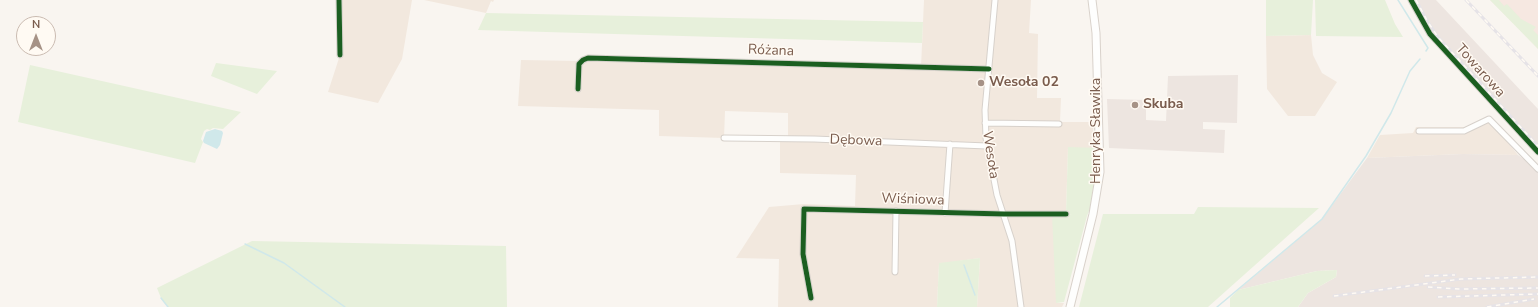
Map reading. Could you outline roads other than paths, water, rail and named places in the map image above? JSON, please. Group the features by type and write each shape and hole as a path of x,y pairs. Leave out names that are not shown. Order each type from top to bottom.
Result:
{"main road":[{"name":"Henryka Sławika","path":"1070,307 1093,214 1100,172 1096,33 1092,0"}],"street":[{"path":"339,0 340,55"},
{"name":"Wesoła","path":"994,0 985,123 997,194 1012,241 1021,307"},
{"name":"Towarowa","path":"1411,0 1430,34 1538,152"},
{"name":"Różana","path":"578,89 579,64 588,58 989,69"},
{"path":"1419,131 1464,130 1489,119 1538,169"},
{"path":"985,123 1059,124"},
{"name":"Dębowa","path":"724,138 988,146"},
{"name":"Wiśniowa","path":"945,213 950,144"},
{"name":"Wiśniowa","path":"811,298 803,254 804,209 945,213 1066,214"},
{"name":"Wiśniowa","path":"895,272 896,211"}],"water":[{"path":"215,129 222,131 223,133 220,145 217,149 204,143 203,141 206,132"}],"waterway":[{"path":"1398,0 1428,48 1426,51"},
{"path":"1217,307 1322,219 1366,156 1391,113 1410,71 1420,59"},
{"path":"245,244 284,263 345,307"},
{"path":"964,265 975,295"},
{"path":"161,298 168,307"}],"railway":[{"path":"1416,0 1438,37 1538,146"},
{"path":"1466,0 1538,76"},
{"path":"1425,276 1455,275"},
{"path":"1334,296 1461,279 1538,277"},
{"path":"1428,287 1459,289 1538,288"},
{"path":"1438,297 1538,294"},
{"path":"1487,307 1534,299"}],"place":[{"name":"Wesoła 02","path":"981,83"},
{"name":"Skuba","path":"1135,105"}]}
